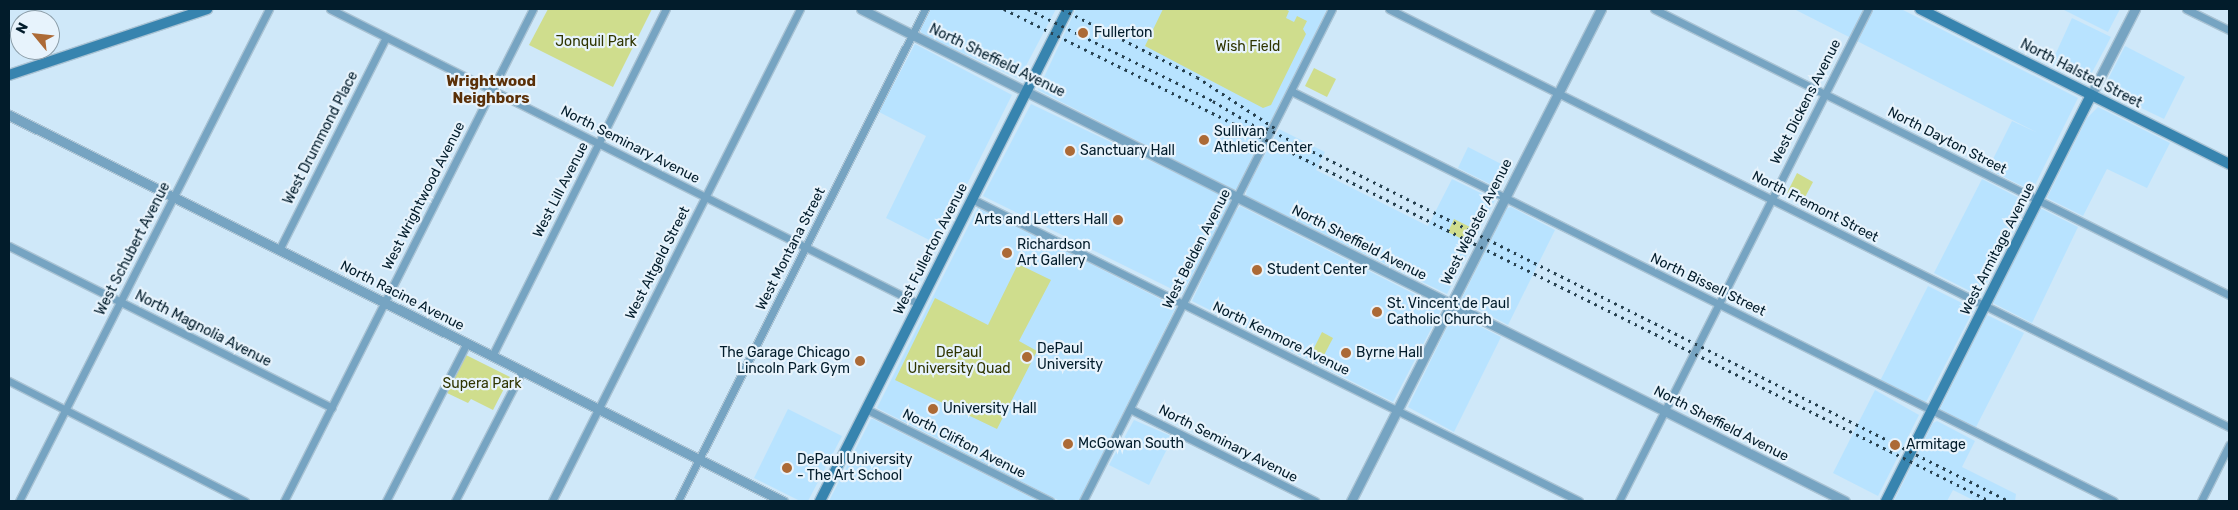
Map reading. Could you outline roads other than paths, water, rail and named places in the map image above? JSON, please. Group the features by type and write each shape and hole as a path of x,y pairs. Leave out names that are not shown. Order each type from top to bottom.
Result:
{"main road":[{"path":"9,75 207,9"},
{"name":"West Fullerton Avenue","path":"820,501 1068,9"},
{"name":"North Halsted Street","path":"1920,9 2229,164"},
{"name":"West Armitage Avenue","path":"1886,501 2092,95"}],"street":[{"name":"West Schubert Avenue","path":"19,501 269,9"},
{"name":"North Seminary Avenue","path":"330,9 919,304"},
{"name":"West Wrightwood Avenue","path":"284,501 533,9"},
{"name":"West Lill Avenue","path":"492,356 666,9"},
{"name":"West Altgeld Street","path":"552,501 800,9"},
{"name":"North Sheffield Avenue","path":"861,9 1845,501"},
{"name":"West Montana Street","path":"678,501 925,9"},
{"name":"West Belden Avenue","path":"1084,501 1332,9"},
{"name":"North Fremont Street","path":"1389,9 2229,428"},
{"name":"West Webster Avenue","path":"1351,501 1601,9"},
{"name":"North Dayton Street","path":"1654,9 2229,295"},
{"name":"West Dickens Avenue","path":"1619,501 1868,9"},
{"name":"West Armitage Avenue","path":"2092,95 2135,9"},
{"path":"2186,9 2229,30"},
{"name":"West Drummond Place","path":"279,250 386,37"},
{"name":"North Bissell Street","path":"1291,91 2114,501"},
{"name":"North Racine Avenue","path":"9,114 783,501"},
{"name":"North Kenmore Avenue","path":"972,198 1579,501"},
{"name":"North Magnolia Avenue","path":"9,246 332,408"},
{"path":"386,501 467,343"},
{"path":"455,501 522,371"},
{"path":"9,381 245,501"},
{"name":"North Clifton Avenue","path":"866,409 1050,501"},
{"name":"North Seminary Avenue","path":"1130,409 1315,501"},
{"path":"2201,501 2229,445"}],"railway":[{"path":"1004,9 1990,501"},
{"path":"1028,9 1213,101 1270,135"},
{"path":"1062,9 1197,77 1275,128"},
{"path":"1266,128 2009,501"}],"place":[{"name":"Fullerton","path":"1083,33"},
{"name":"Sullivan Athletic Center","path":"1204,140"},
{"name":"Sanctuary Hall","path":"1070,151"},
{"name":"Arts and Letters Hall","path":"1118,220"},
{"name":"Richardson Art Gallery","path":"1007,253"},
{"name":"Student Center","path":"1257,270"},
{"name":"St. Vincent de Paul Catholic Church","path":"1377,312"},
{"name":"Byrne Hall","path":"1346,353"},
{"name":"DePaul University","path":"1027,357"},
{"name":"The Garage Chicago Lincoln Park Gym","path":"860,361"},
{"name":"University Hall","path":"933,409"},
{"name":"McGowan South","path":"1068,444"},
{"name":"Armitage","path":"1895,445"},
{"name":"DePaul University - The Art School","path":"787,468"}],"district":[{"name":"Wrightwood Neighbors","path":"491,90"}],"park label":[{"name":"Jonquil Park","path":"596,42"},
{"name":"Wish Field","path":"1248,47"},
{"name":"DePaul University Quad","path":"959,362"},
{"name":"Supera Park","path":"482,384"}]}
